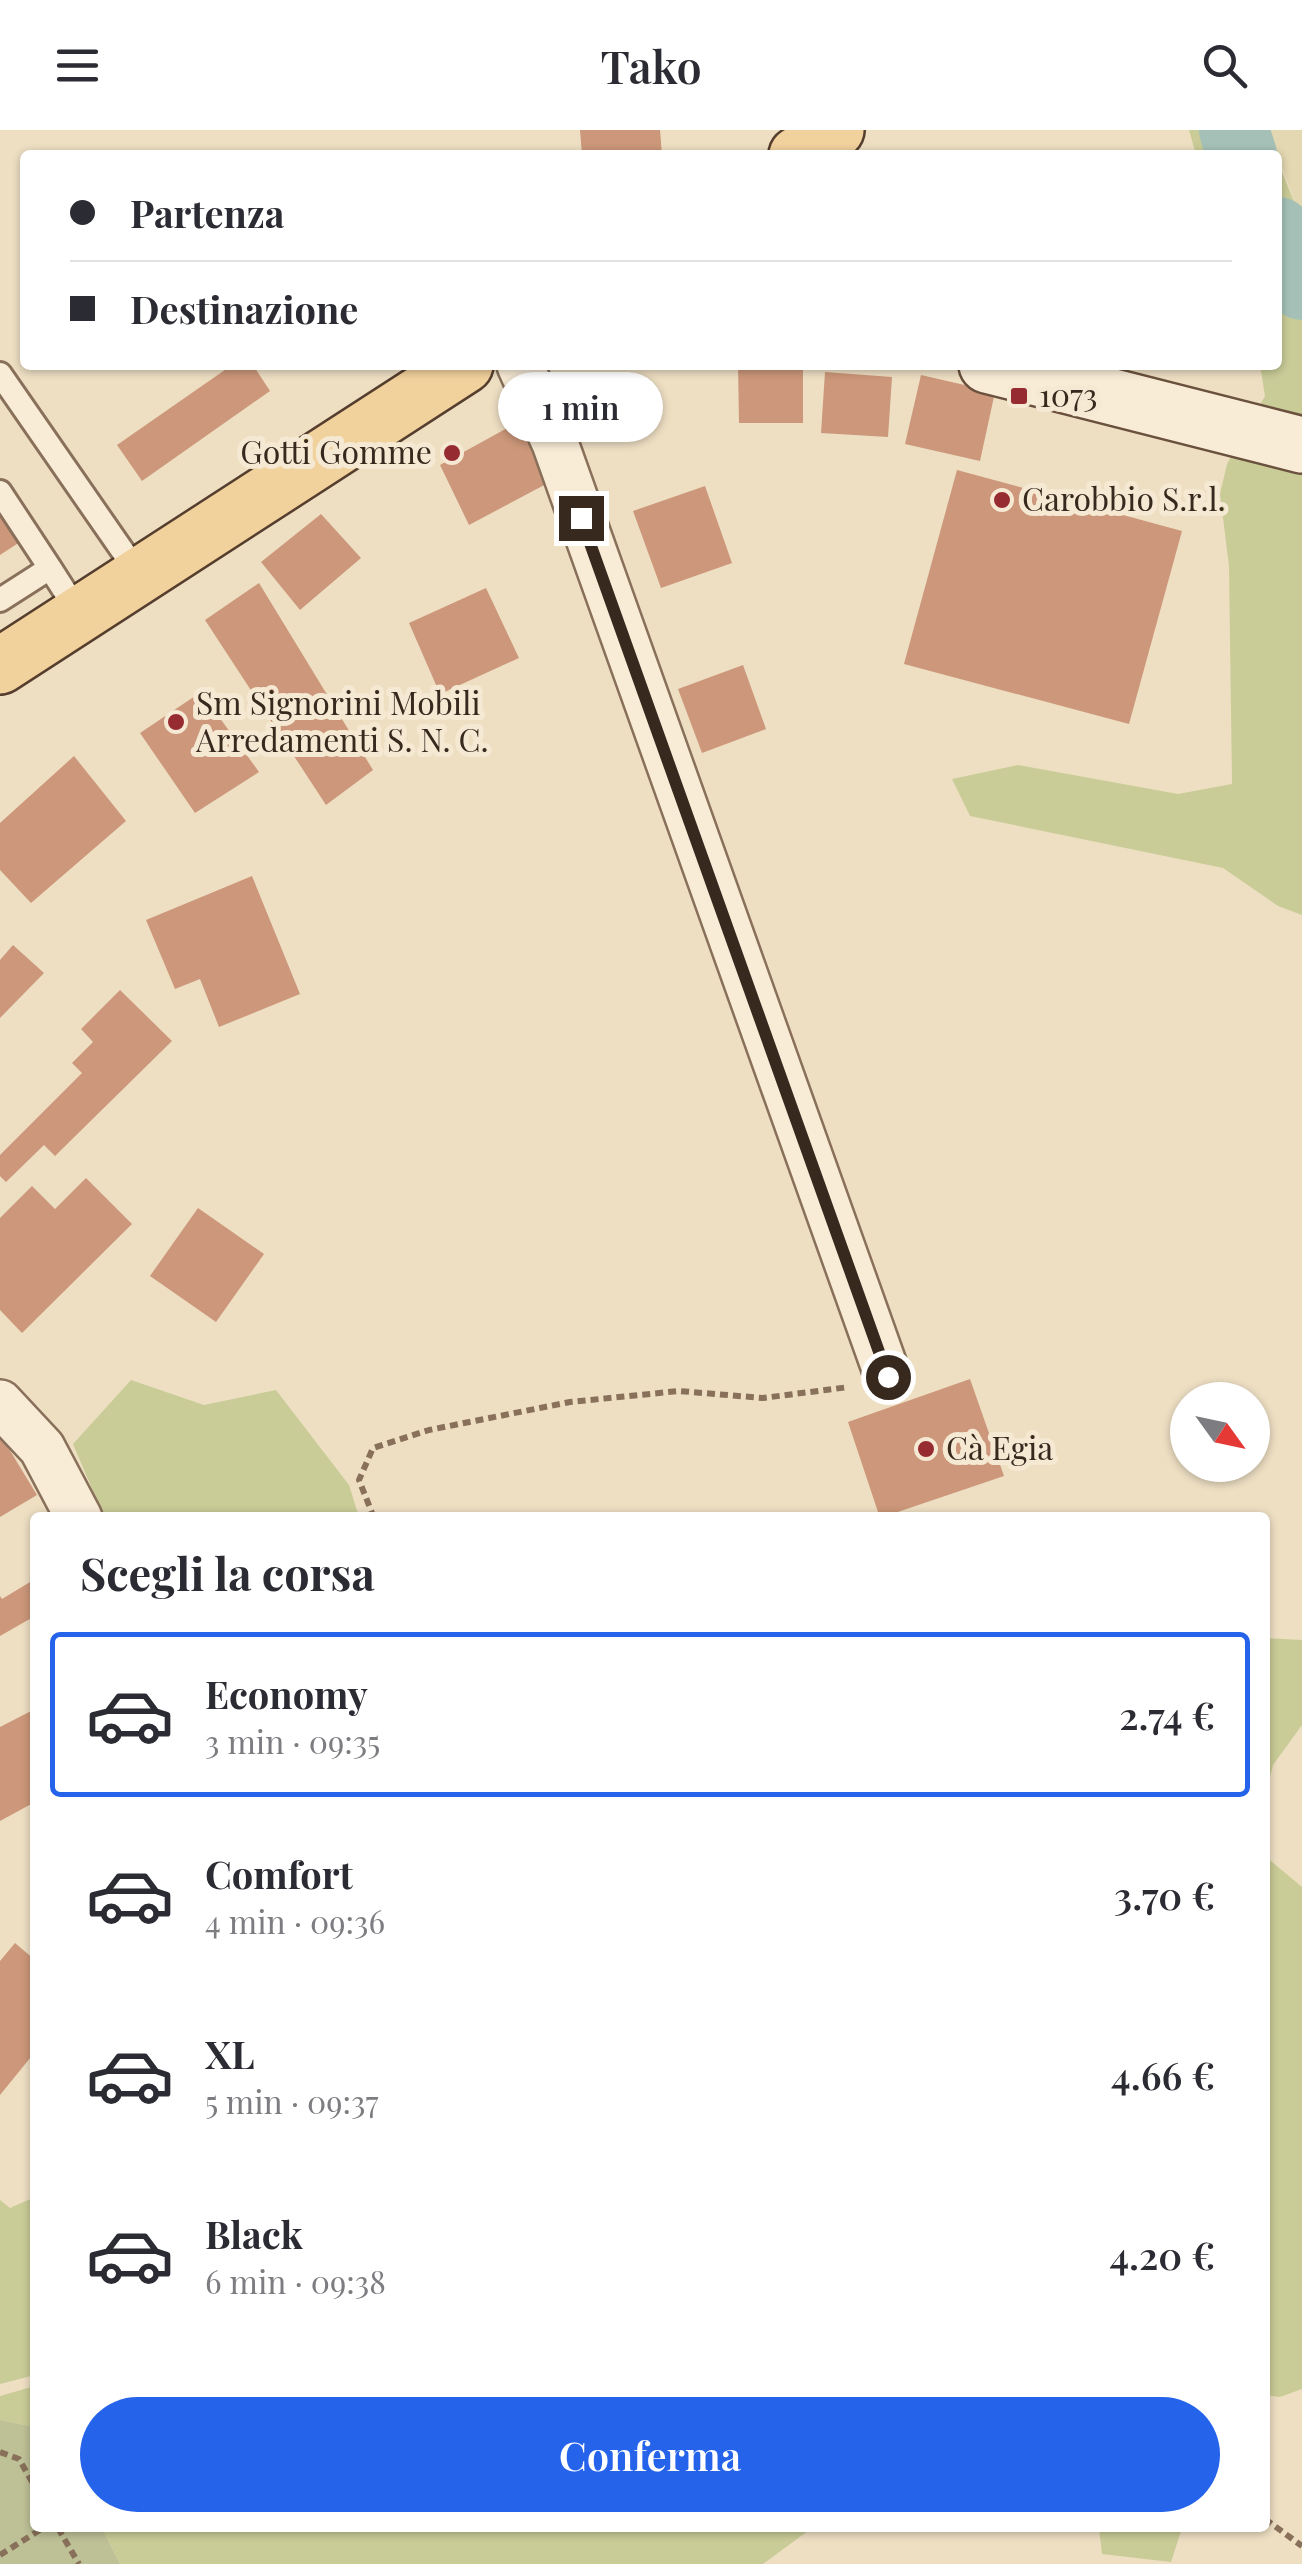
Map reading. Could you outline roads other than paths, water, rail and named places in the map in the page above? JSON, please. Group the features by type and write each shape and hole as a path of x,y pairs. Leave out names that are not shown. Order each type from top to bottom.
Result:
{"main road":[{"path":"805,150 836,130"},
{"path":"0,666 457,370"},
{"path":"1007,370 1291,443"}],"street":[{"path":"522,370 555,443 888,1377"},
{"path":"0,1403 42,1448 76,1512"}],"lane":[{"path":"0,374 140,576"},
{"path":"0,492 80,614"},
{"path":"0,600 50,568"}],"waterway":[{"path":"1234,130 1240,150"},
{"path":"1282,241 1302,285"}],"place":[{"name":"1073","path":"1019,396"},
{"name":"Gotti Gomme","path":"452,453"},
{"name":"Carobbio S.r.l.","path":"1002,500"},
{"name":"Sm Signorini Mobili Arredamenti S. N. C.","path":"176,722"},
{"name":"Cà Egia","path":"926,1449"}]}
